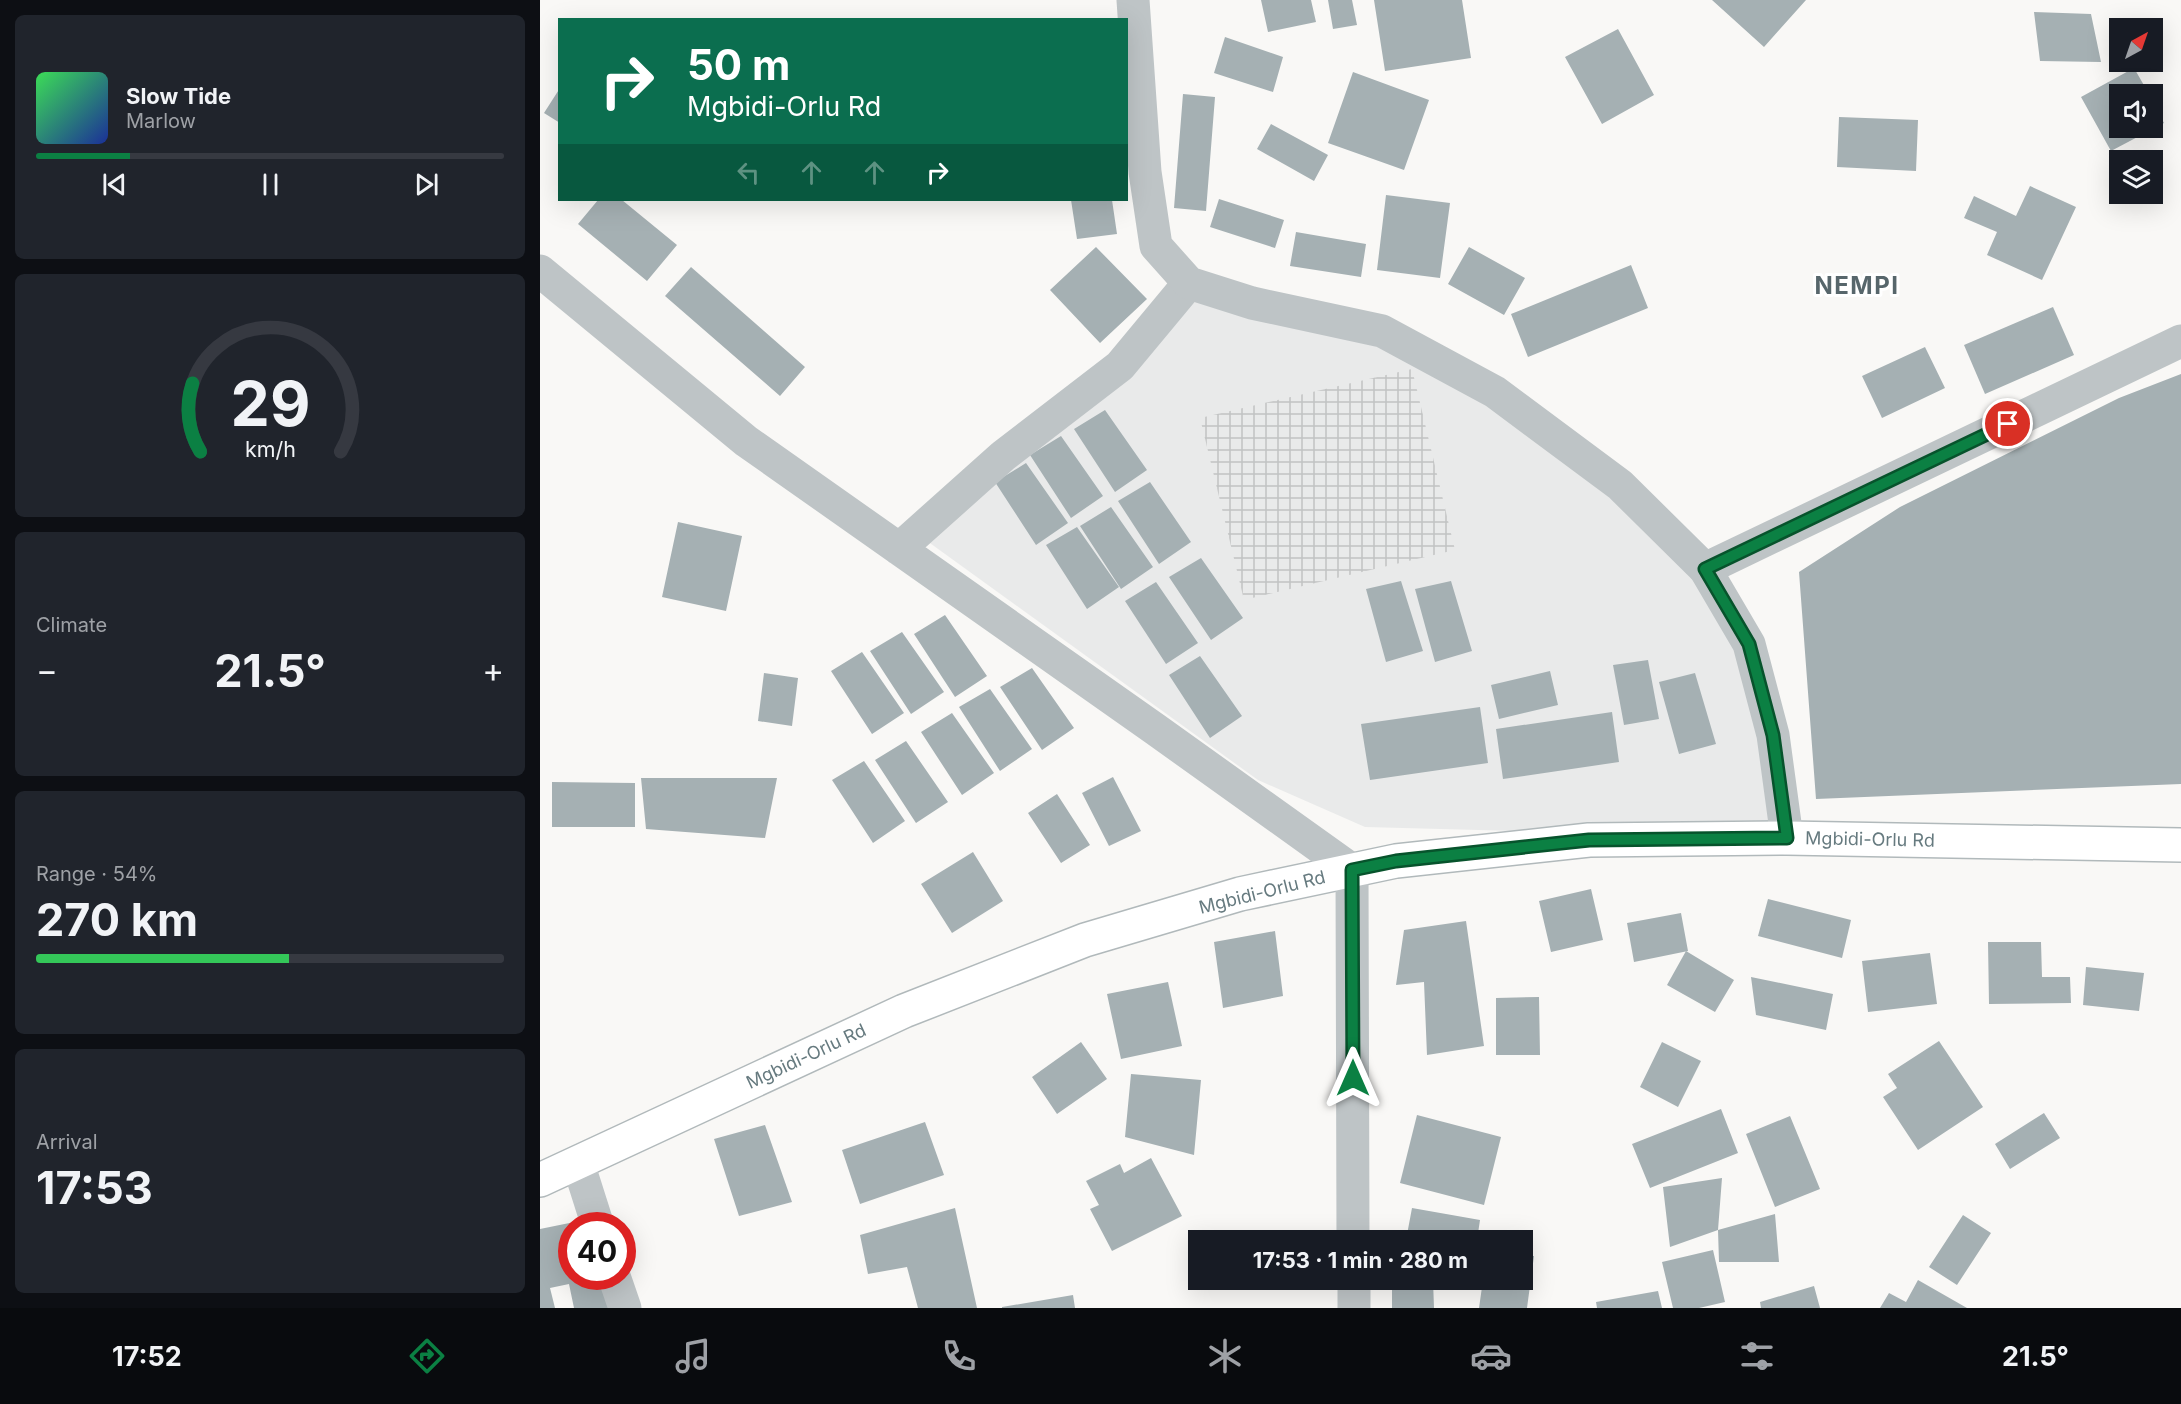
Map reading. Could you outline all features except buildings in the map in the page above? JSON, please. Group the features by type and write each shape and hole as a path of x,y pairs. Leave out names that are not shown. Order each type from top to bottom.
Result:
{"main road":[{"name":"Mgbidi-Orlu Rd","path":"540,1180 904,1011 1085,940 1240,894 1396,861 1589,840 1787,838 2181,846"}],"street":[{"path":"1133,0 1145,172 1156,246 1189,283 1252,303 1382,331 1485,387 1620,485 1705,569 1749,644 1773,735 1787,838"},
{"path":"540,271 746,441 1352,870 1353,1230"},
{"path":"899,549 1003,456 1120,366 1189,283"},
{"path":"1705,569 2181,341"},
{"path":"578,1163 594,1212"},
{"path":"619,1290 625,1308"},
{"path":"1354,1290 1354,1308"}],"shaded area":[{"path":"1189,283 1400,340 1705,569 1756,670 1787,838 1365,827 1258,780 916,533"},
{"path":"1412,369 1455,550 1244,600 1200,418"}],"district":[{"name":"NEMPI","path":"1857,285"}],"route":[{"path":"1353,1078 1352,870 1396,861 1589,840 1787,838 1773,735 1749,644 1705,569 2008,424"}]}
